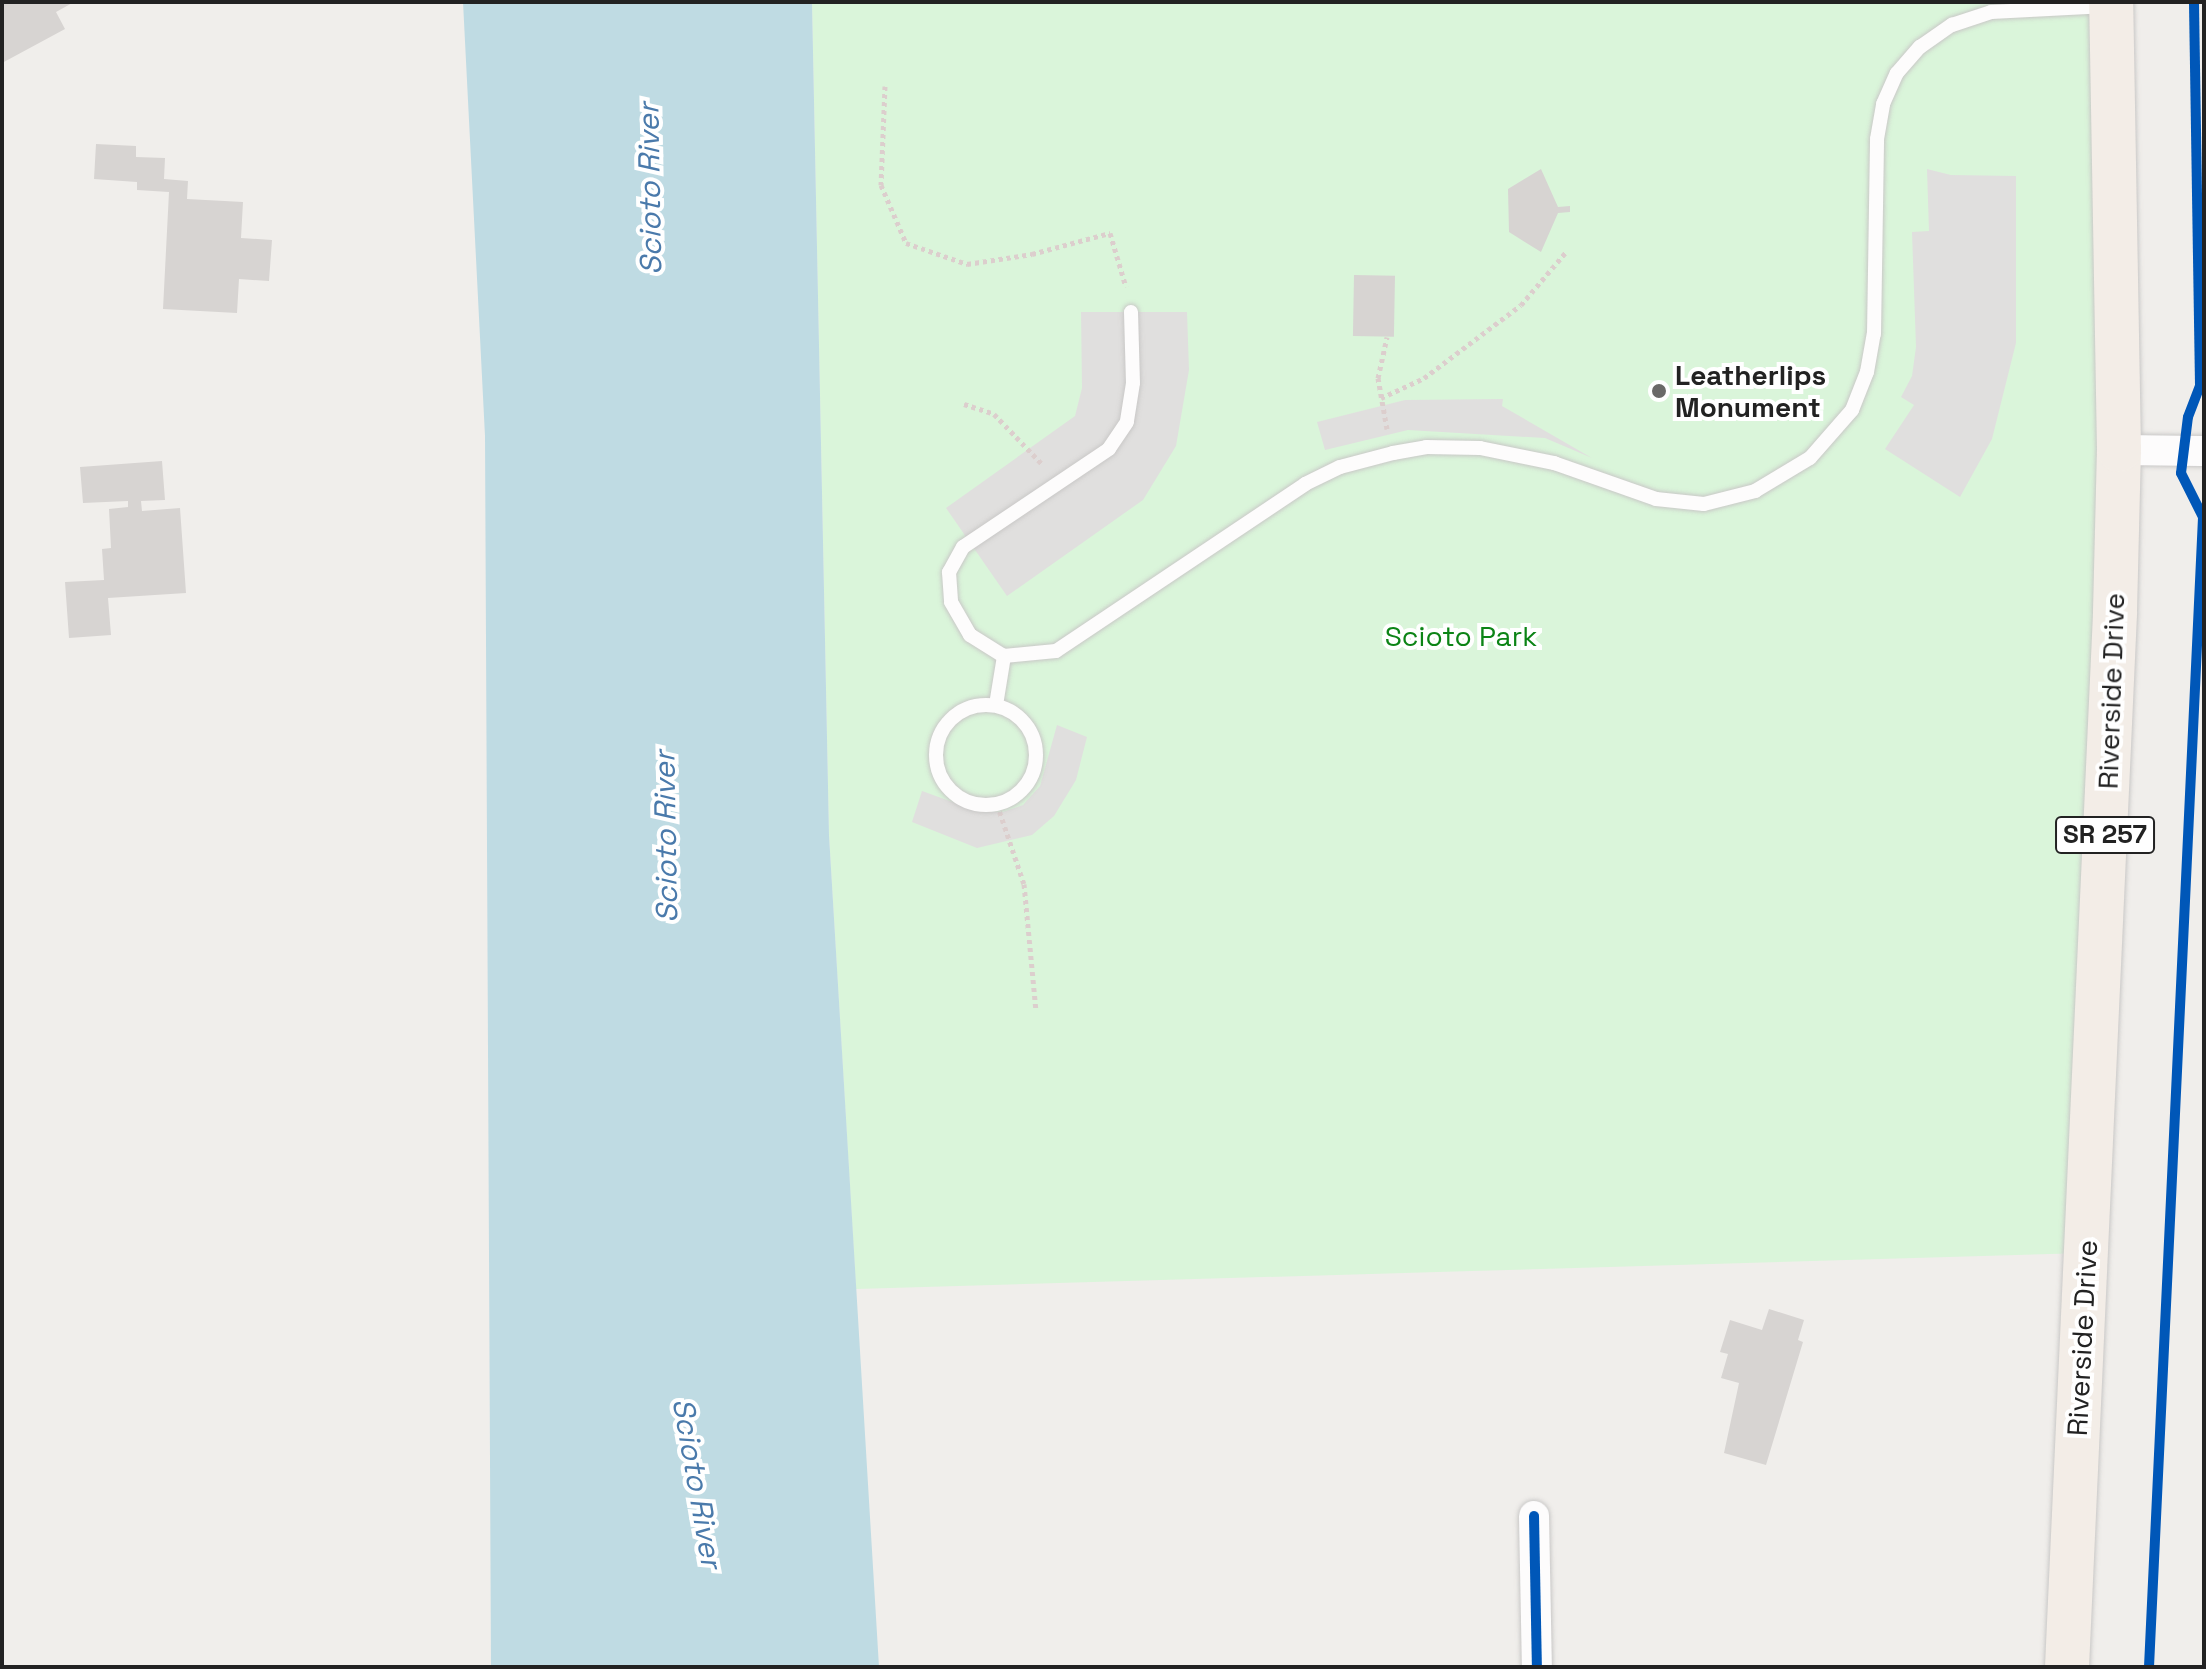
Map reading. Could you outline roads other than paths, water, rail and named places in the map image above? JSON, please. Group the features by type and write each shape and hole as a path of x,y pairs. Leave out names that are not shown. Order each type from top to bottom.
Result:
{"main road":[{"name":"Riverside Drive","path":"2067,1667 2119,450 2111,4"}],"street":[{"path":"2119,450 2204,451"},
{"path":"1534,1516 1537,1667"}],"lane":[{"path":"1131,312 1133,383 1127,422 1109,449 963,547 949,572 951,602 970,635 1004,656 1056,651 1305,484 1340,467 1393,453 1426,447 1480,448 1554,463 1656,499 1704,504 1755,491 1810,458 1852,410 1867,372 1874,334 1877,139 1883,104 1897,73 1920,47 1952,25 1991,12 2111,4"},
{"path":"996,705 1004,656"},
{"path":"996,705 1025,723 1037,754 1026,786 997,804 963,799 941,776 936,761 937,746 952,718 965,709 996,705"}],"water":[{"name":"Scioto River","path":"463,2 812,2 829,835 879,1667 491,1667 485,436"}],"place":[{"name":"Leatherlips Monument","path":"1659,391"}],"park label":[{"name":"Scioto Park","path":"1461,636"}]}
